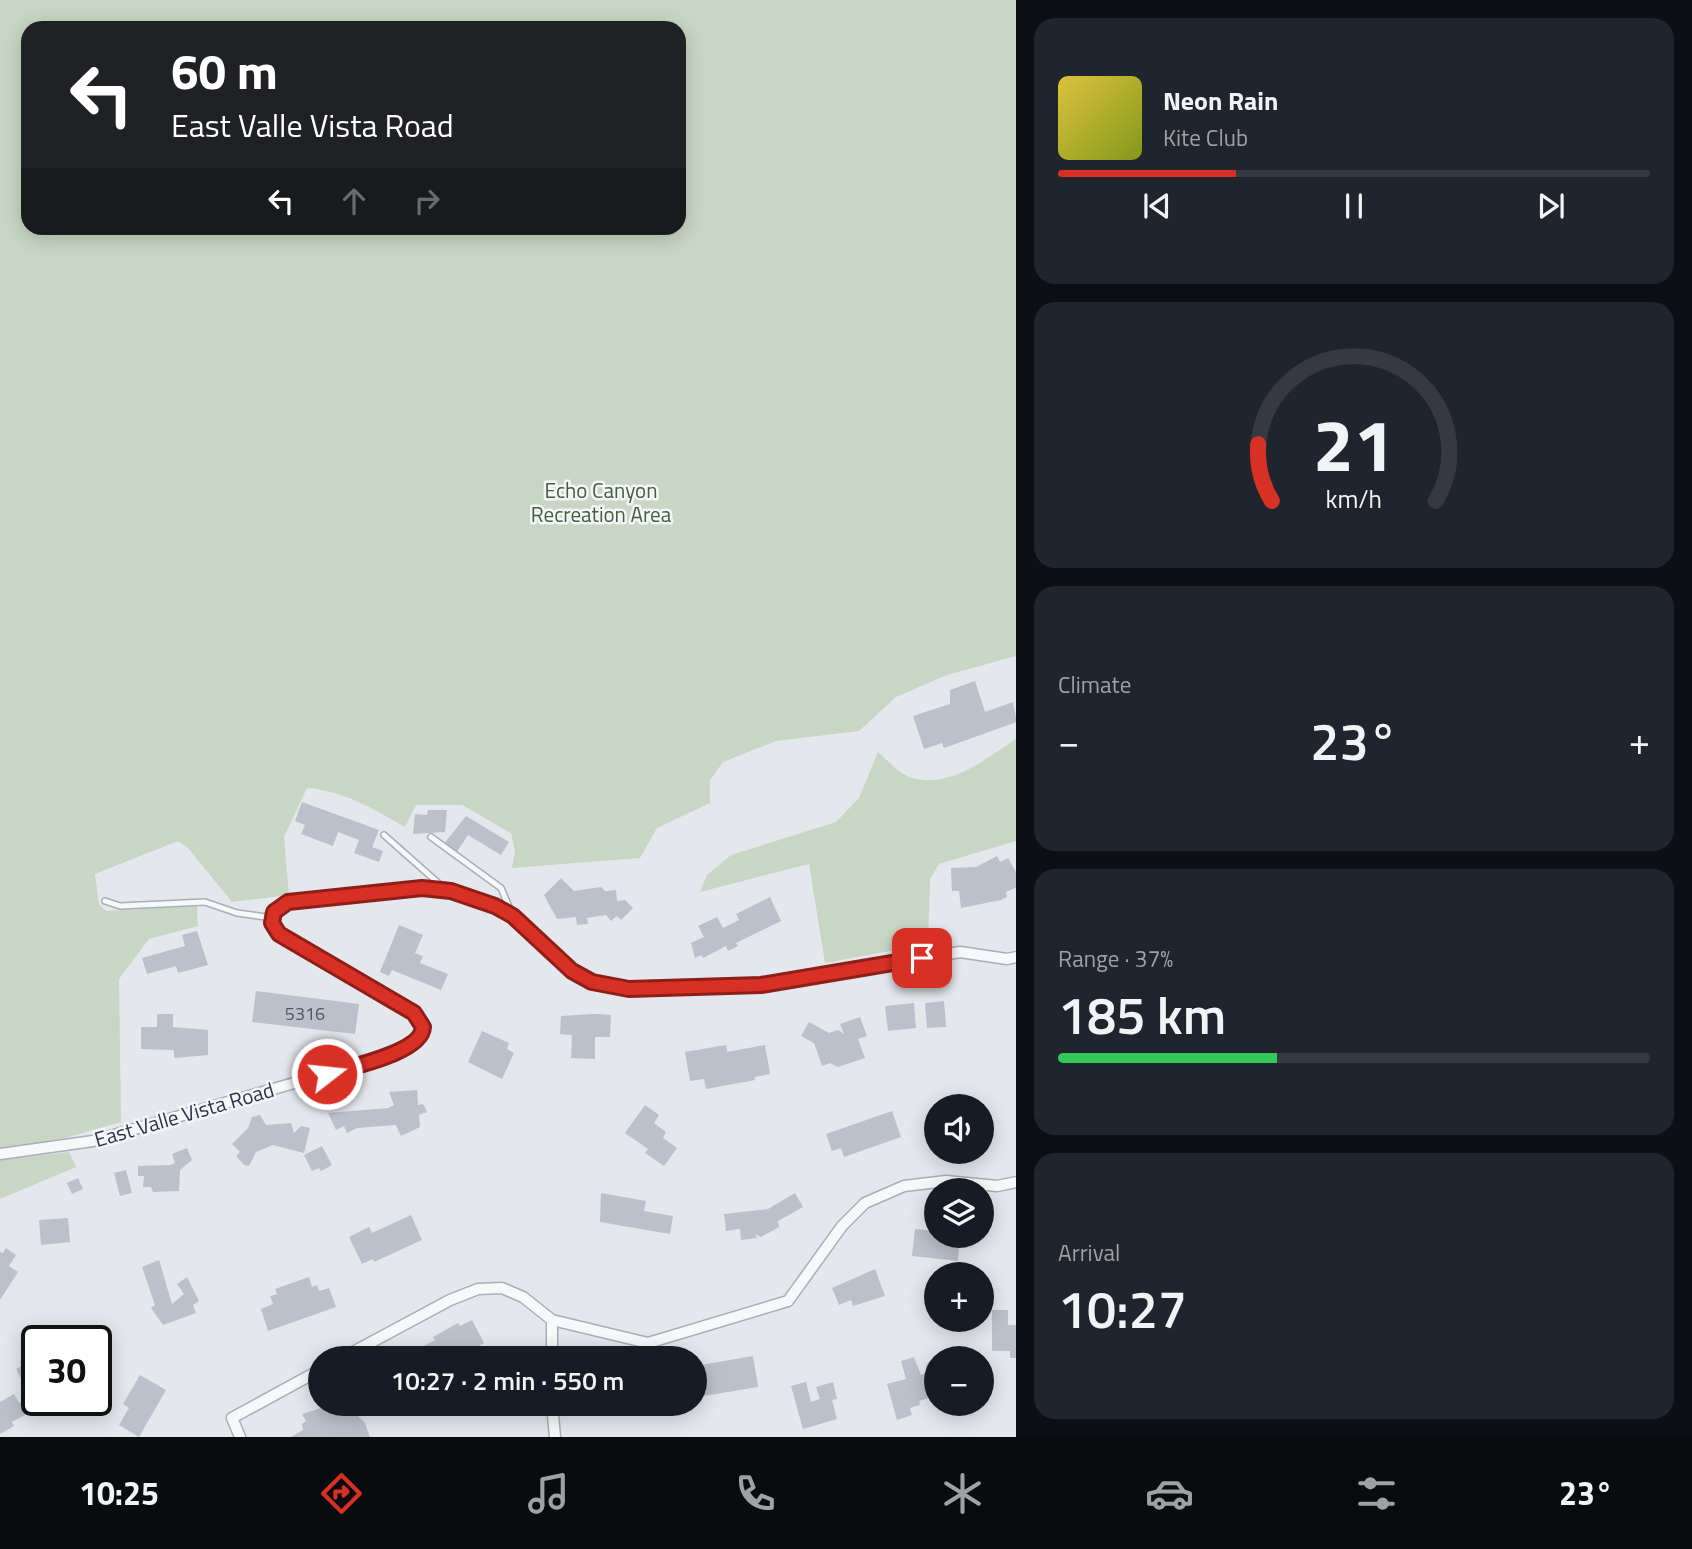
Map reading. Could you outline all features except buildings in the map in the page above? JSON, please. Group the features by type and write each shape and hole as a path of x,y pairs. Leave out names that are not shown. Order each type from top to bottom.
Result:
{"street":[{"path":"273,918 274,912 288,902 422,888 446,890 495,906 513,916 572,971 592,982 629,989 761,985 960,952 1007,959 1016,957"},
{"name":"East Valle Vista Road","path":"0,1154 93,1141 367,1062 416,1043 423,1027 414,1013 279,934 272,923 273,918"},
{"path":"364,1346 450,1300 478,1289 502,1288 523,1297 552,1320 648,1343 788,1301 842,1226 865,1203 904,1186 946,1181 997,1186 1016,1182"},
{"path":"552,1320 552,1346"},
{"path":"240,1437 232,1418 308,1377"},
{"path":"553,1416 555,1437"}],"lane":[{"path":"384,835 433,875 446,890"},
{"path":"431,837 502,888 513,916"},
{"path":"105,901 120,906 205,902 237,913 273,918"}],"green space":[{"name":"Echo Canyon Recreation Area","path":"0,0 1016,0 1016,656 947,675 896,697 859,731 776,741 723,762 710,780 710,803 657,828 640,858 512,868 515,851 511,833 462,805 416,805 405,827 346,797 307,788 284,837 289,895 232,902 188,848 178,841 95,874 99,904 106,911 197,906 198,926 149,939 119,979 121,1122 65,1138 0,1150"},
{"path":"1016,739 1016,841 939,864 930,879 928,944 825,963 809,864 700,892 707,875 731,855 836,822 859,798 878,752 907,776 936,780 951,777 979,764"},
{"path":"69,1152 76,1167 0,1199 0,1160"}],"route":[{"path":"327,1074 404,1049 416,1043 423,1027 414,1013 279,934 272,923 274,912 288,902 422,888 451,891 495,906 513,916 572,971 592,982 629,989 761,985 922,958"}]}
